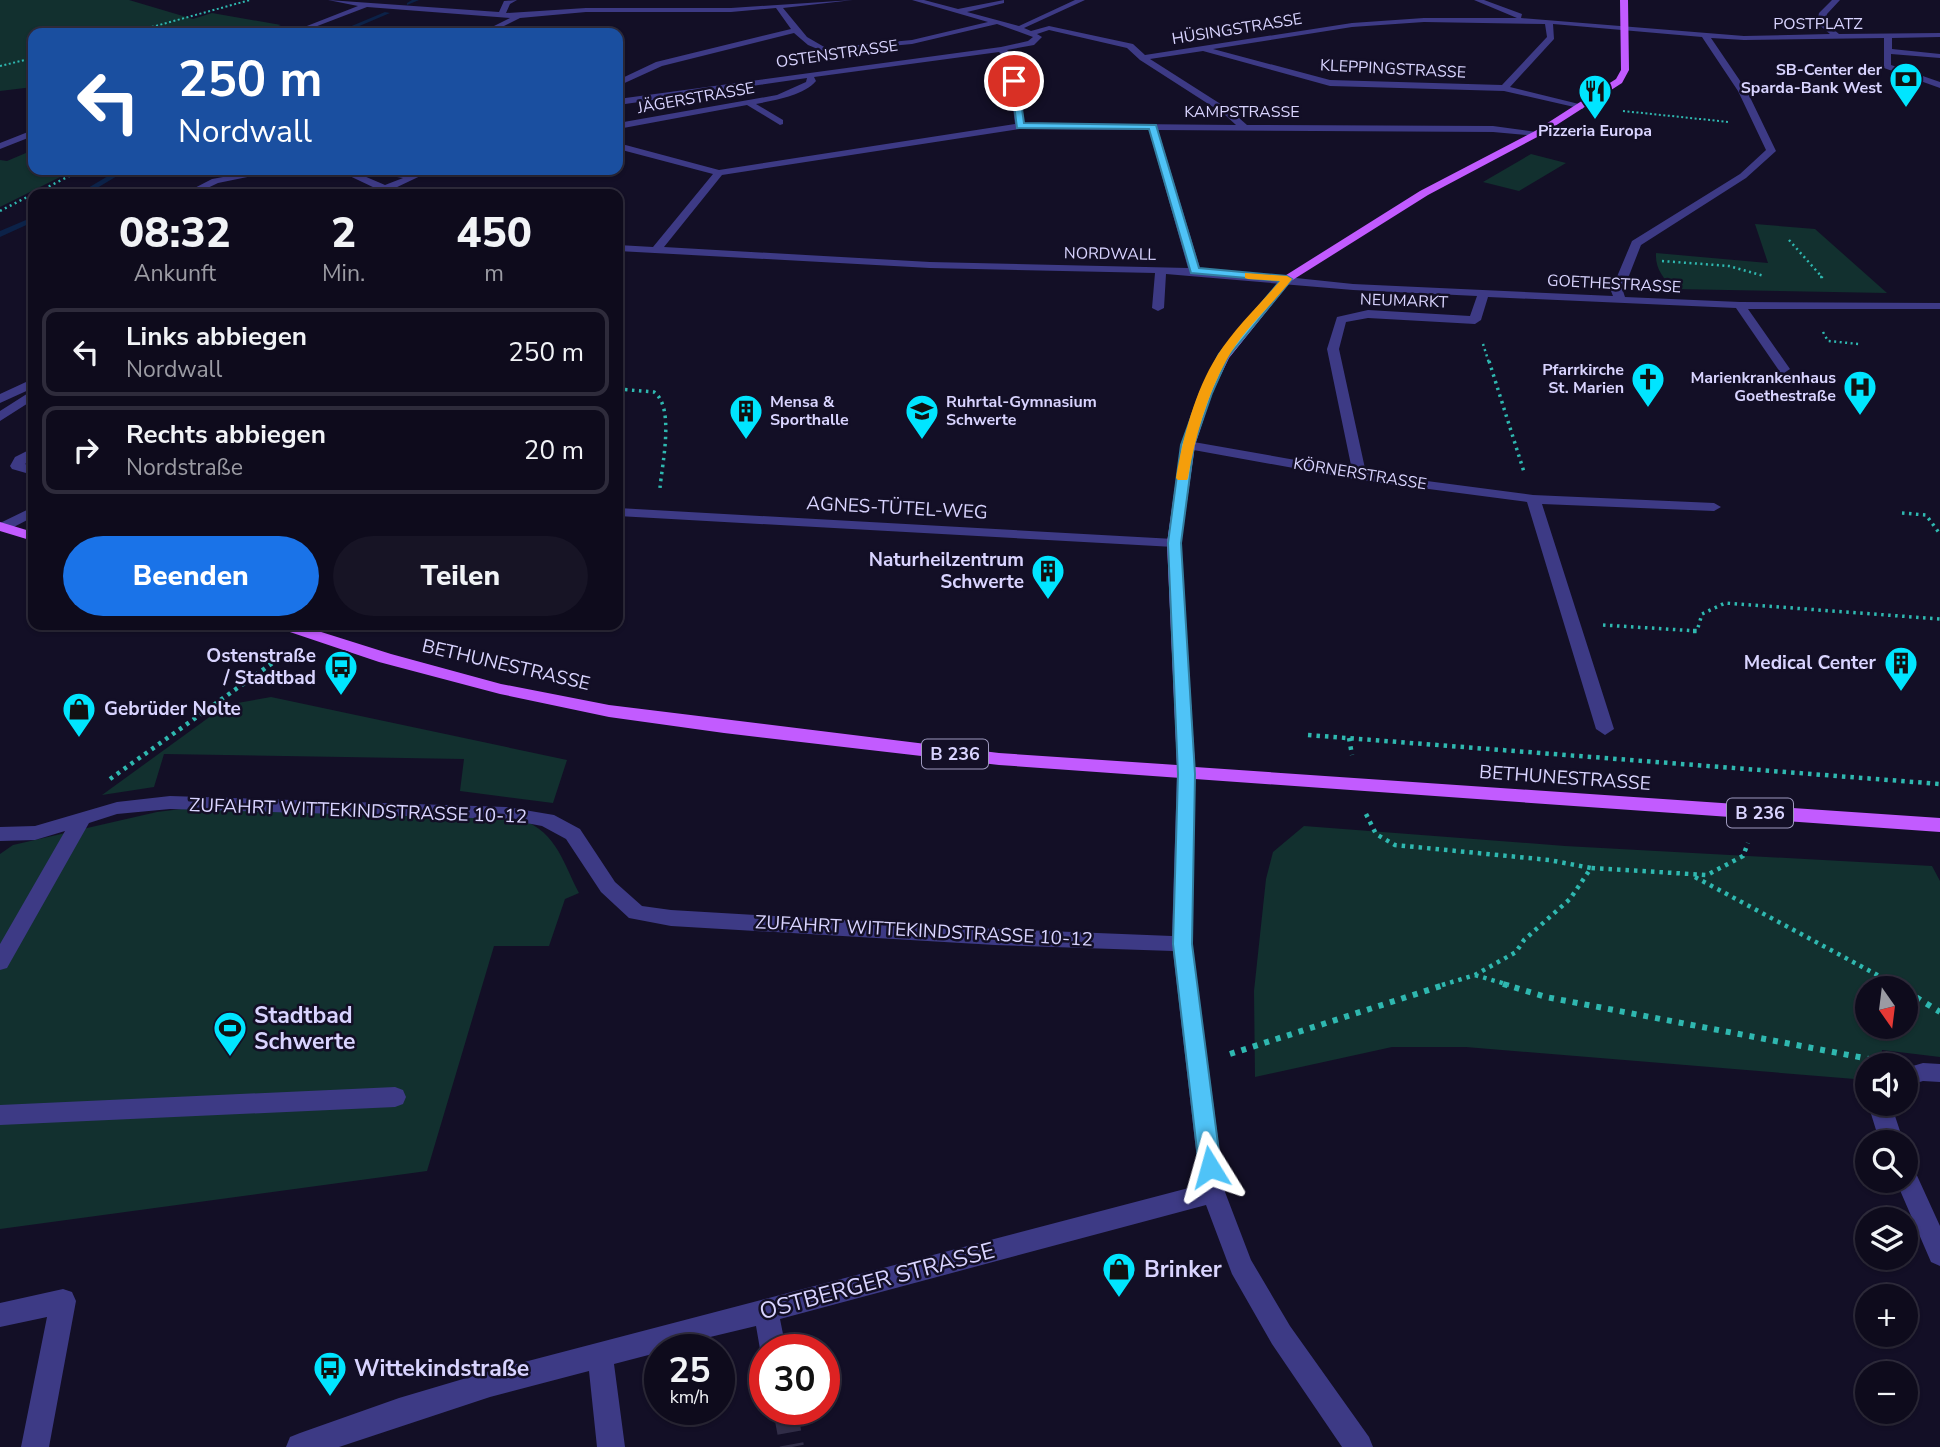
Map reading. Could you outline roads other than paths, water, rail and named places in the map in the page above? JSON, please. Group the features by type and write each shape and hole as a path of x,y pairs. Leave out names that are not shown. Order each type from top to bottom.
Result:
{"main road":[{"path":"1186,774 1174,543 1188,445 1206,393 1223,357 1287,279 1424,193 1538,132 1619,81 1625,70 1624,0"},
{"path":"1,526 28,535"},
{"name":"BETHUNESTRASSE","path":"298,630 500,689 609,710 724,727 999,760 1940,825"}],"street":[{"path":"332,0 501,16 586,10 779,8 849,0"},
{"path":"306,28 377,0"},
{"path":"501,16 507,4 513,0"},
{"path":"586,10 603,0"},
{"path":"915,0 1032,33 1049,28 1130,46 1143,58 1227,112 1245,128"},
{"path":"1019,28 1081,0"},
{"path":"1478,0 1528,20"},
{"path":"1836,0 1823,13 1821,23 1839,38"},
{"path":"959,12 1005,3"},
{"path":"971,15 1005,3"},
{"path":"779,8 795,30 813,46 837,50 912,41 998,22"},
{"path":"495,28 520,16"},
{"name":"HÜSINGSTRASSE","path":"1143,58 1371,23 1458,19 1528,20 1550,26 1624,28 1705,35"},
{"path":"1504,88 1545,46 1551,37 1550,26"},
{"path":"623,81 659,64 795,30"},
{"name":"OSTENSTRASSE","path":"623,101 1001,49 1037,40 1038,37 1032,33"},
{"path":"1620,300 1617,291 1636,243 1742,176 1771,151 1761,125 1729,66 1705,35"},
{"name":"POSTPLATZ","path":"1705,35 1744,38 1888,37 1888,51"},
{"path":"1888,37 1940,35"},
{"path":"1001,49 1011,59 1020,126"},
{"name":"KLEPPINGSTRASSE","path":"1200,49 1330,83 1504,88 1580,107"},
{"path":"1940,56 1888,51 1887,66 1940,85"},
{"name":"JÄGERSTRASSE","path":"623,126 792,93 809,84 812,81 810,76"},
{"path":"750,103 780,122"},
{"name":"KAMPSTRASSE","path":"623,147 719,173 1020,126 1493,129 1538,132"},
{"path":"1153,127 1195,271"},
{"path":"0,146 28,135"},
{"path":"655,251 719,173"},
{"path":"198,189 215,181 248,175"},
{"path":"350,175 374,189"},
{"path":"405,175 414,176"},
{"path":"386,189 414,176"},
{"name":"NORDWALL","path":"623,248 930,265 1195,271 1287,279"},
{"path":"1158,308 1161,271"},
{"name":"GOETHESTRASSE","path":"1287,279 1353,287 1740,305 1940,306"},
{"name":"NEUMARKT","path":"1360,476 1333,349 1340,319 1368,314 1475,320 1483,294"},
{"path":"1740,305 1784,369"},
{"path":"0,399 28,386"},
{"path":"0,417 28,397"},
{"name":"KÖRNERSTRASSE","path":"1188,445 1360,476 1533,499 1714,507"},
{"path":"28,455 20,460 17,466 28,469"},
{"path":"1533,499 1605,729"},
{"name":"AGNES-TÜTEL-WEG","path":"623,512 1174,543"},
{"path":"1,526 28,513"},
{"path":"1186,774 1182,944 1213,1192 1241,1266 1281,1335 1359,1447"},
{"name":"ZUFAHRT WITTEKINDSTRASSE 10-12","path":"0,834 31,836 82,820 98,812 133,805 202,803 506,813 547,820 573,834 608,887 636,913 671,918 995,937 1182,944"},
{"path":"0,962 82,820"},
{"path":"0,1115 395,1097"},
{"name":"OSTBERGER STRASSE","path":"300,1447 412,1408 600,1355 1213,1192"},
{"path":"1913,1193 1940,1254"},
{"path":"0,1315 63,1301 35,1447"},
{"path":"766,1311 770,1334"},
{"path":"600,1355 611,1447"}],"waterway":[{"path":"409,4 416,0"},
{"path":"350,28 387,13"},
{"path":"91,189 114,175"},
{"path":"0,234 28,221"}],"tunnel":[{"path":"788,1425 792,1447"}],"place":[{"name":"SB-Center der Sparda-Bank West","path":"1906,109"},
{"name":"Pizzeria Europa","path":"1595,121"},
{"name":"Pfarrkirche St. Marien","path":"1648,409"},
{"name":"Marienkrankenhaus Goethestraße","path":"1860,417"},
{"name":"Mensa & Sporthalle","path":"746,441"},
{"name":"Ruhrtal-Gymnasium Schwerte","path":"922,441"},
{"name":"Naturheilzentrum Schwerte","path":"1048,601"},
{"name":"Medical Center","path":"1901,693"},
{"name":"Ostenstraße / Stadtbad","path":"341,697"},
{"name":"Gebrüder Nolte","path":"79,739"},
{"name":"Stadtbad Schwerte","path":"230,1058"},
{"name":"Brinker","path":"1119,1299"},
{"name":"Wittekindstraße","path":"330,1398"}]}
